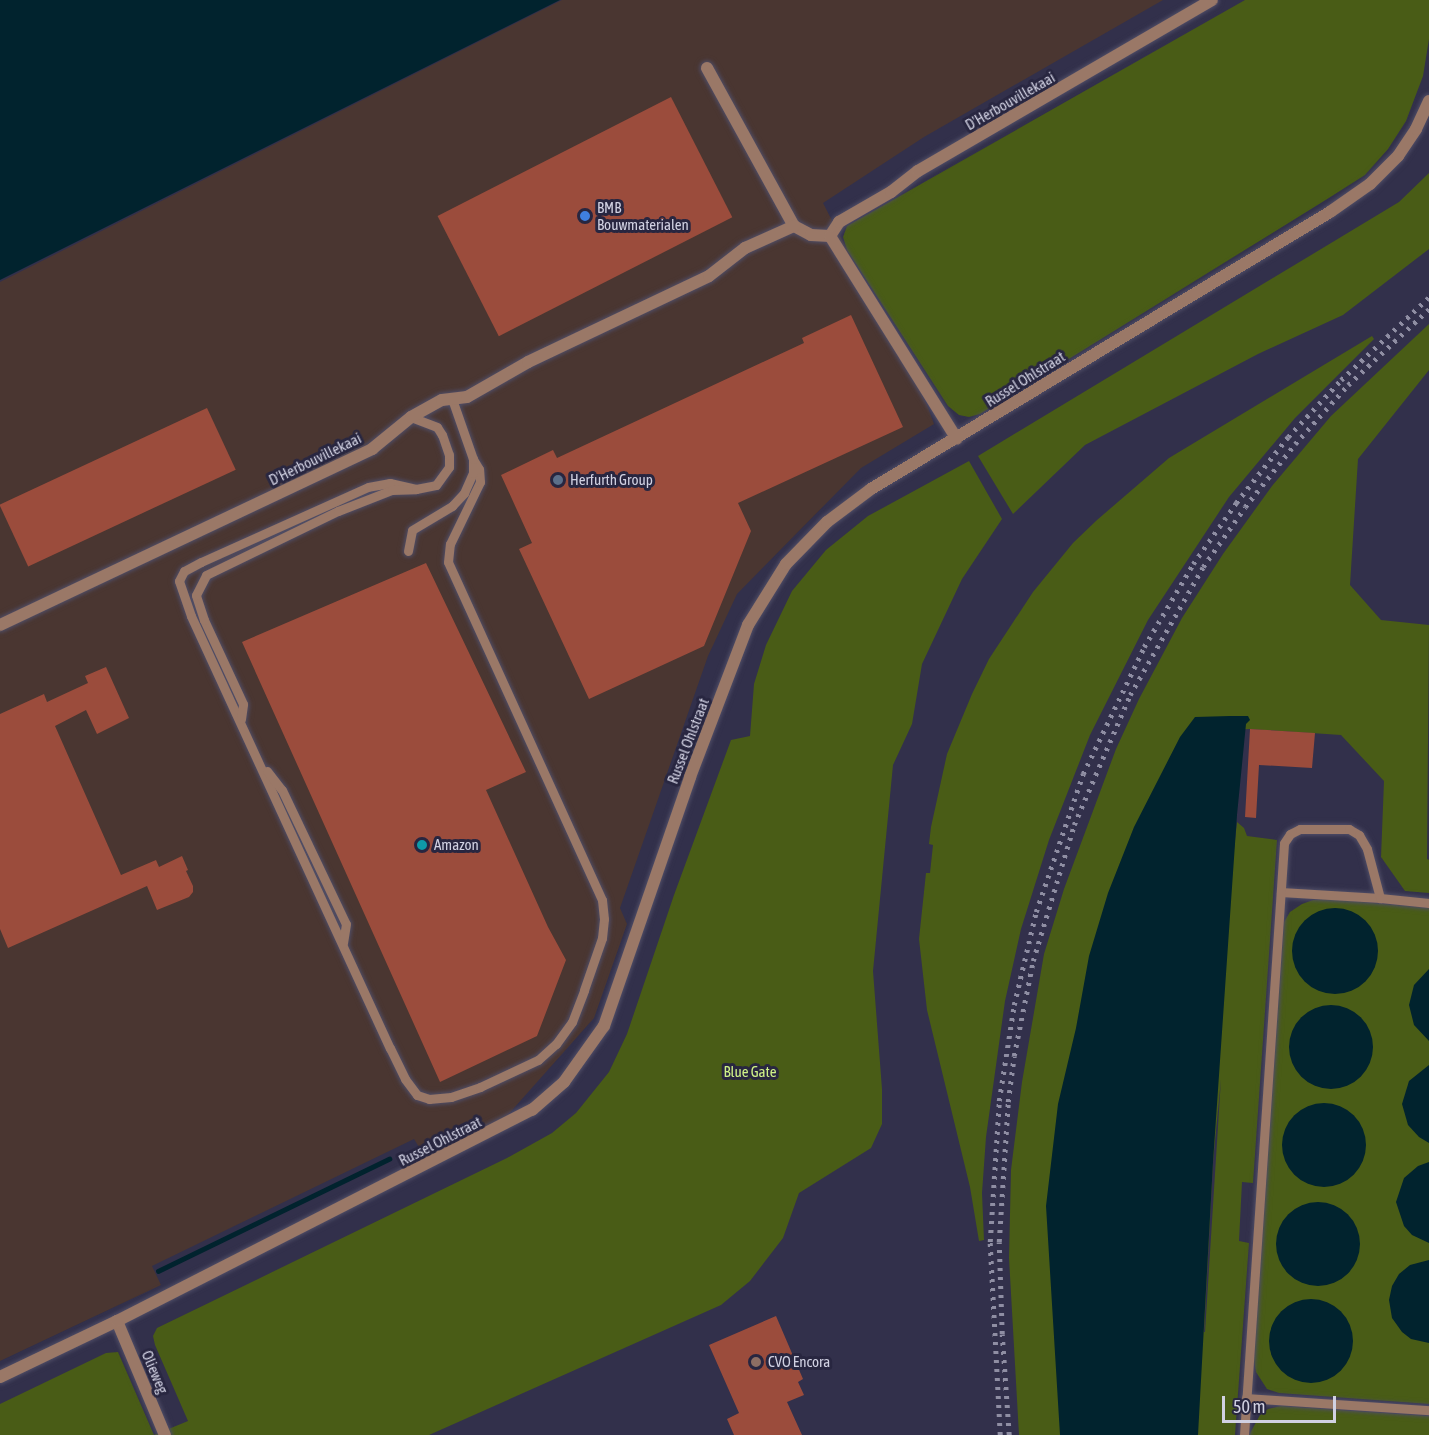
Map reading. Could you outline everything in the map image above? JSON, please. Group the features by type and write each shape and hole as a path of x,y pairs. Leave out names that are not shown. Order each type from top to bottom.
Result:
{"street":[{"name":"D'Herbouvillekaai","path":"830,236 839,222 891,192 918,171 1212,0"},
{"path":"707,68 794,226 811,235 830,236 957,439"},
{"name":"Russel Ohlstraat","path":"0,1377 117,1321 532,1110 564,1082 604,1026 690,777 748,625 786,564 827,522 871,489 1330,212 1370,184 1398,156 1416,129 1429,101"},
{"name":"D'Herbouvillekaai","path":"0,625 372,449 411,417 442,400 466,397 528,362 709,276 745,248 794,226"},
{"name":"Olieweg","path":"117,1321 165,1433"}],"lane":[{"path":"416,489 390,483 368,487 184,572 179,581 184,598 405,1079 417,1095 429,1099 451,1097 480,1086 538,1060 556,1044 572,1022 602,938 604,919 602,900 448,562 450,544 480,482 479,469 473,459 452,399"},
{"path":"241,722 243,704 204,620 196,595 206,575 338,511 392,490 436,485 449,467 448,455 437,427 411,417"},
{"path":"408,551 412,530 452,506 464,493 473,473 473,459"},
{"path":"1244,1435 1284,843 1290,834 1300,829 1349,829 1359,835 1367,849 1380,898"},
{"path":"1281,892 1429,903"},
{"path":"1246,1398 1429,1410"}],"shaded area":[{"path":"562,0 1163,0 924,137 823,203 927,405 934,424 861,468 737,594 708,656 620,908 627,924 594,1018 506,1117 430,1154 422,1152 414,1139 152,1266 161,1285 0,1361 0,282"}],"green space":[{"path":"1245,0 1429,0 1429,39 1423,76 1406,121 1388,149 1365,175 1332,196 980,414 969,417 959,415 948,406 847,250 843,237 847,226"},
{"path":"1429,173 1429,249 1343,315 1258,354 1085,445 1013,514 978,456 1399,202"},
{"path":"1429,324 1429,370 1358,459 1350,585 1381,620 1429,625 1427,859 1429,860 1429,893 1405,891 1381,857 1384,781 1341,735 1250,729 1201,731 1079,1435 1019,1435 1009,1258 1011,1170 1022,1082 1044,954 1064,889 1116,749 1139,699 1182,618 1223,554 1272,486 1331,416"},
{"path":"1372,336 1374,339 1295,418 1229,497 1148,620 1090,735 1049,840 1021,929 1005,1001 986,1137 982,1193 984,1240 979,1241 970,1187 927,1010 919,939 926,873 930,873 933,845 929,844 931,827 947,754 972,694 989,659 1033,592 1073,543 1097,520 1169,458"},
{"name":"Blue Gate","path":"969,461 1002,519 962,579 922,664 912,724 893,765 873,971 882,1089 882,1124 871,1148 799,1193 783,1238 750,1281 721,1305 429,1435 154,1435 188,1421 155,1345 153,1336 157,1328 507,1158 552,1133 576,1113 609,1072 627,1034 674,895 731,740 750,736 754,684 766,645 792,591 826,550 868,516"},
{"path":"1237,822 1244,828 1247,836 1277,840 1253,1183 1242,1182 1239,1241 1249,1243 1235,1435 1170,1435","holes":["1221,1079 1205,1332 1213,1162"]},
{"path":"1328,899 1429,908 1429,1404 1279,1393 1267,1389 1256,1372 1254,1361 1284,922 1290,912 1302,904 1313,900"},
{"path":"118,1352 154,1435 0,1435 0,1404 106,1353"},
{"path":"1281,1406 1429,1416 1429,1435 1249,1435 1260,1415 1268,1409"}],"water":[{"path":"0,0 560,0 0,280"},
{"path":"1248,716 1250,720 1246,724 1237,815 1213,1162 1198,1435 1060,1435 1046,1206 1058,1104 1076,1028 1089,956 1108,893 1134,827 1180,737 1195,717"},
{"path":"1335,908 1359,915 1371,927 1378,951 1371,975 1359,987 1335,994 1311,987 1299,975 1292,951 1299,927 1311,915"},
{"path":"1429,969 1429,1041 1414,1025 1409,1005 1414,985"},
{"path":"1331,1005 1347,1008 1361,1017 1370,1031 1373,1047 1370,1063 1361,1077 1347,1086 1331,1089 1315,1086 1301,1077 1292,1063 1289,1047 1292,1031 1301,1017 1315,1008"},
{"path":"1429,1065 1429,1143 1419,1137 1408,1125 1402,1104 1409,1081"},
{"path":"1316,1103 1332,1103 1348,1110 1359,1121 1366,1137 1363,1161 1354,1175 1332,1187 1316,1187 1300,1180 1289,1169 1282,1153 1282,1137 1289,1121 1300,1110"},
{"path":"1429,1162 1429,1243 1412,1235 1404,1226 1396,1202 1404,1178 1418,1166"},
{"path":"1318,1202 1334,1205 1348,1214 1357,1228 1360,1244 1357,1260 1348,1274 1334,1283 1318,1286 1302,1283 1288,1274 1279,1260 1276,1244 1279,1228 1288,1214 1302,1205"},
{"path":"1429,1260 1429,1343 1411,1339 1402,1332 1392,1318 1389,1300 1392,1286 1399,1274 1410,1265"},
{"path":"1311,1299 1327,1302 1341,1311 1350,1325 1353,1341 1350,1357 1341,1371 1327,1380 1311,1383 1295,1380 1281,1371 1272,1357 1269,1341 1272,1325 1281,1311 1295,1302"}],"building":[{"name":"BMB Bouwmaterialen","path":"671,97 732,217 499,336 438,216"},
{"path":"851,315 903,427 738,503 751,531 704,646 589,699 519,549 532,543 501,475 553,450 557,458 804,343 802,338"},
{"path":"207,408 236,470 28,566 0,505"},
{"name":"Amazon","path":"426,563 526,772 486,790 548,927 566,960 537,1036 440,1082 242,642"},
{"path":"106,667 129,718 97,734 86,710 55,726 121,875 156,860 159,867 182,856 193,892 189,897 157,910 147,886 8,948 0,929 0,714 44,694 47,702 88,683 85,676"},
{"path":"1250,729 1315,733 1312,768 1259,765 1256,818 1245,817"},
{"name":"CVO Encora","path":"776,1316 803,1379 798,1382 804,1395 787,1402 802,1435 734,1435 727,1419 739,1413 709,1345"}],"waterway":[{"path":"158,1271 389,1159"}],"railway":[{"path":"1000,1435 990,1242 999,1101 1014,1005 1036,912 1083,774 1144,647 1193,564 1236,503 1288,437 1341,380 1429,297"},
{"path":"1009,1435 999,1242 1008,1102 1014,1056 1033,961 1074,825 1130,695 1203,567 1245,507 1295,444 1348,385 1429,309"}],"place":[{"name":"BMB Bouwmaterialen","path":"585,216"},
{"name":"Herfurth Group","path":"558,480"},
{"name":"Amazon","path":"422,845"},
{"name":"CVO Encora","path":"756,1362"}]}
